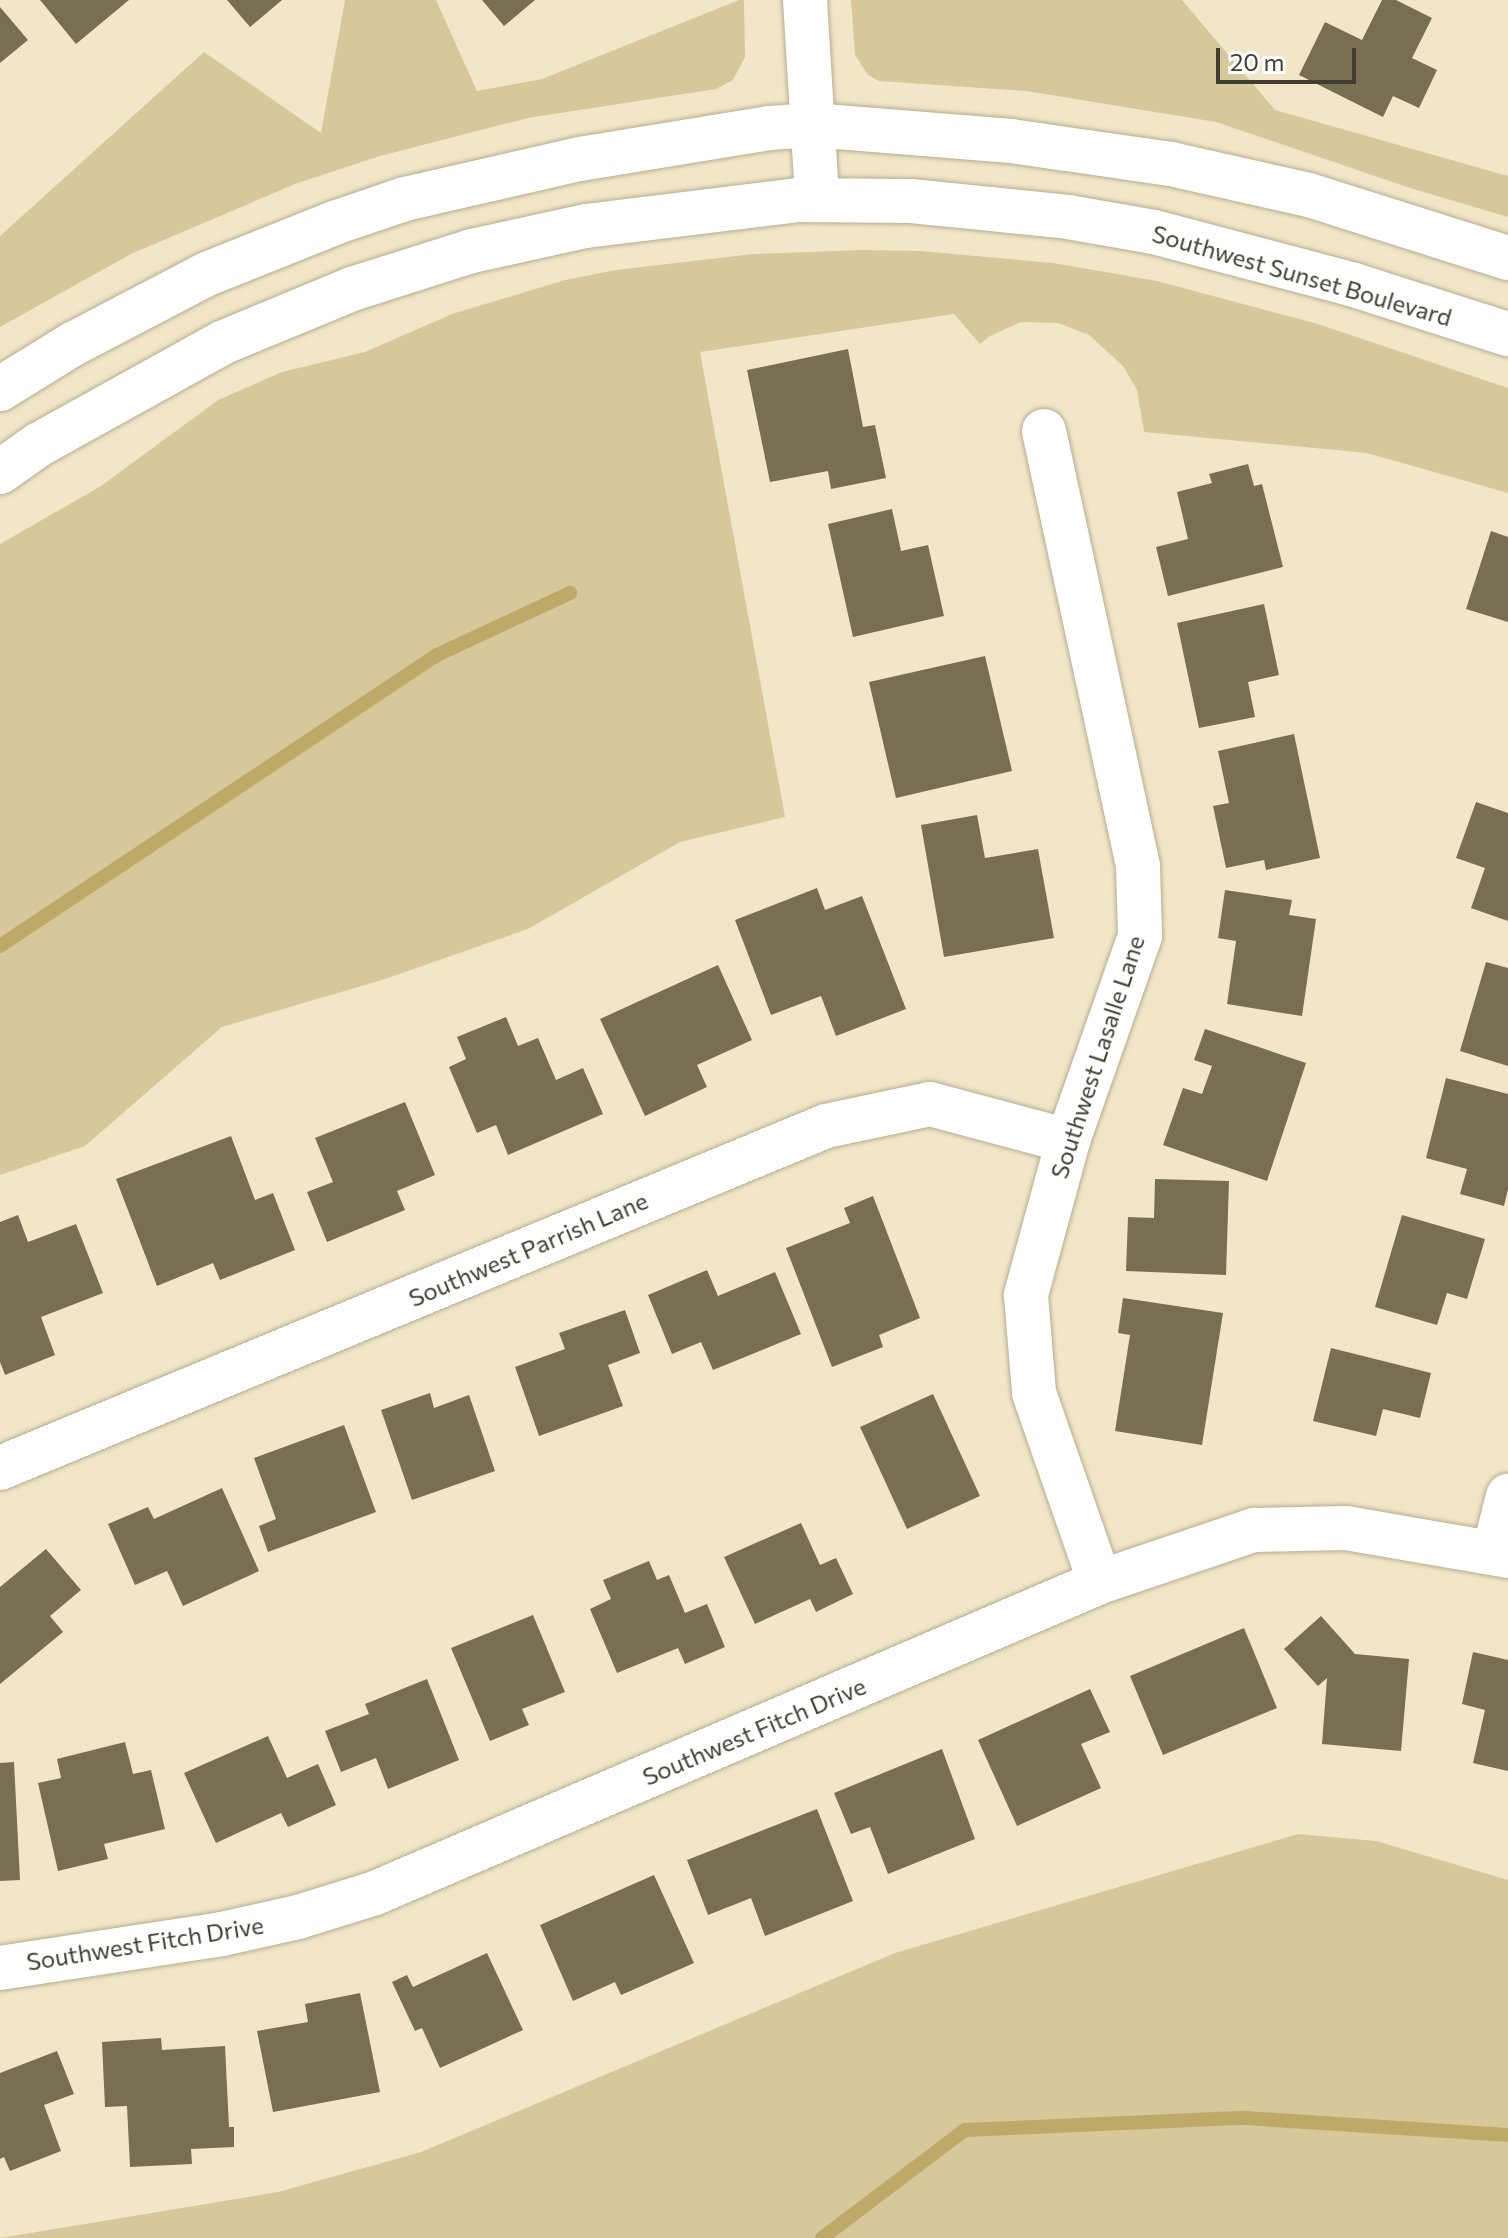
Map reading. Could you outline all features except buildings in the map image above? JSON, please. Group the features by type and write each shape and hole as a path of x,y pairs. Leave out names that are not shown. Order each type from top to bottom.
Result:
{"street":[{"path":"805,0 817,199"},
{"path":"0,389 73,344 207,274 337,222 405,199 580,159 812,125 1011,141 1171,164 1309,195 1508,258"},
{"name":"Southwest Sunset Boulevard","path":"0,472 51,438 212,348 352,289 472,251 586,226 817,199 911,201 1068,217 1154,232 1354,285 1508,334"},
{"name":"Southwest Lasalle Lane","path":"1044,431 1138,867 1140,936 1068,1141 1026,1295 1034,1393 1100,1582"},
{"name":"Southwest Parrish Lane","path":"0,1468 826,1126 930,1104 1068,1141"},
{"path":"1501,1554 1508,1496"},
{"name":"Southwest Fitch Drive","path":"0,1968 222,1934 298,1917 375,1893 1100,1582 1254,1530 1346,1528 1501,1554"}],"shaded area":[{"path":"345,0 436,0 477,91 542,79 739,0 744,0 745,57 733,80 716,89 528,118 380,156 295,184 131,254 0,327 0,236 204,52 321,133"},
{"path":"851,0 1182,0 1275,110 1508,176 1508,217 1410,188 1216,122 1026,91 879,81 868,75 855,55"},
{"path":"921,251 1053,263 1157,281 1318,324 1508,388 1508,493 1367,453 1144,432 1137,390 1123,366 1089,335 1058,323 1021,322 980,344 954,314 700,352 785,817 680,842 528,929 382,980 222,1027 85,1146 0,1175 0,544 101,486 218,400 282,372 365,352 452,314 565,280 616,270 753,254"},
{"path":"1298,1834 1376,1841 1508,1880 1508,2238 0,2238 278,2192 421,2152 895,1953"}],"waterway":[{"path":"0,946 437,655 570,593"},
{"path":"822,2238 965,2130 1245,2118 1508,2135"}]}
